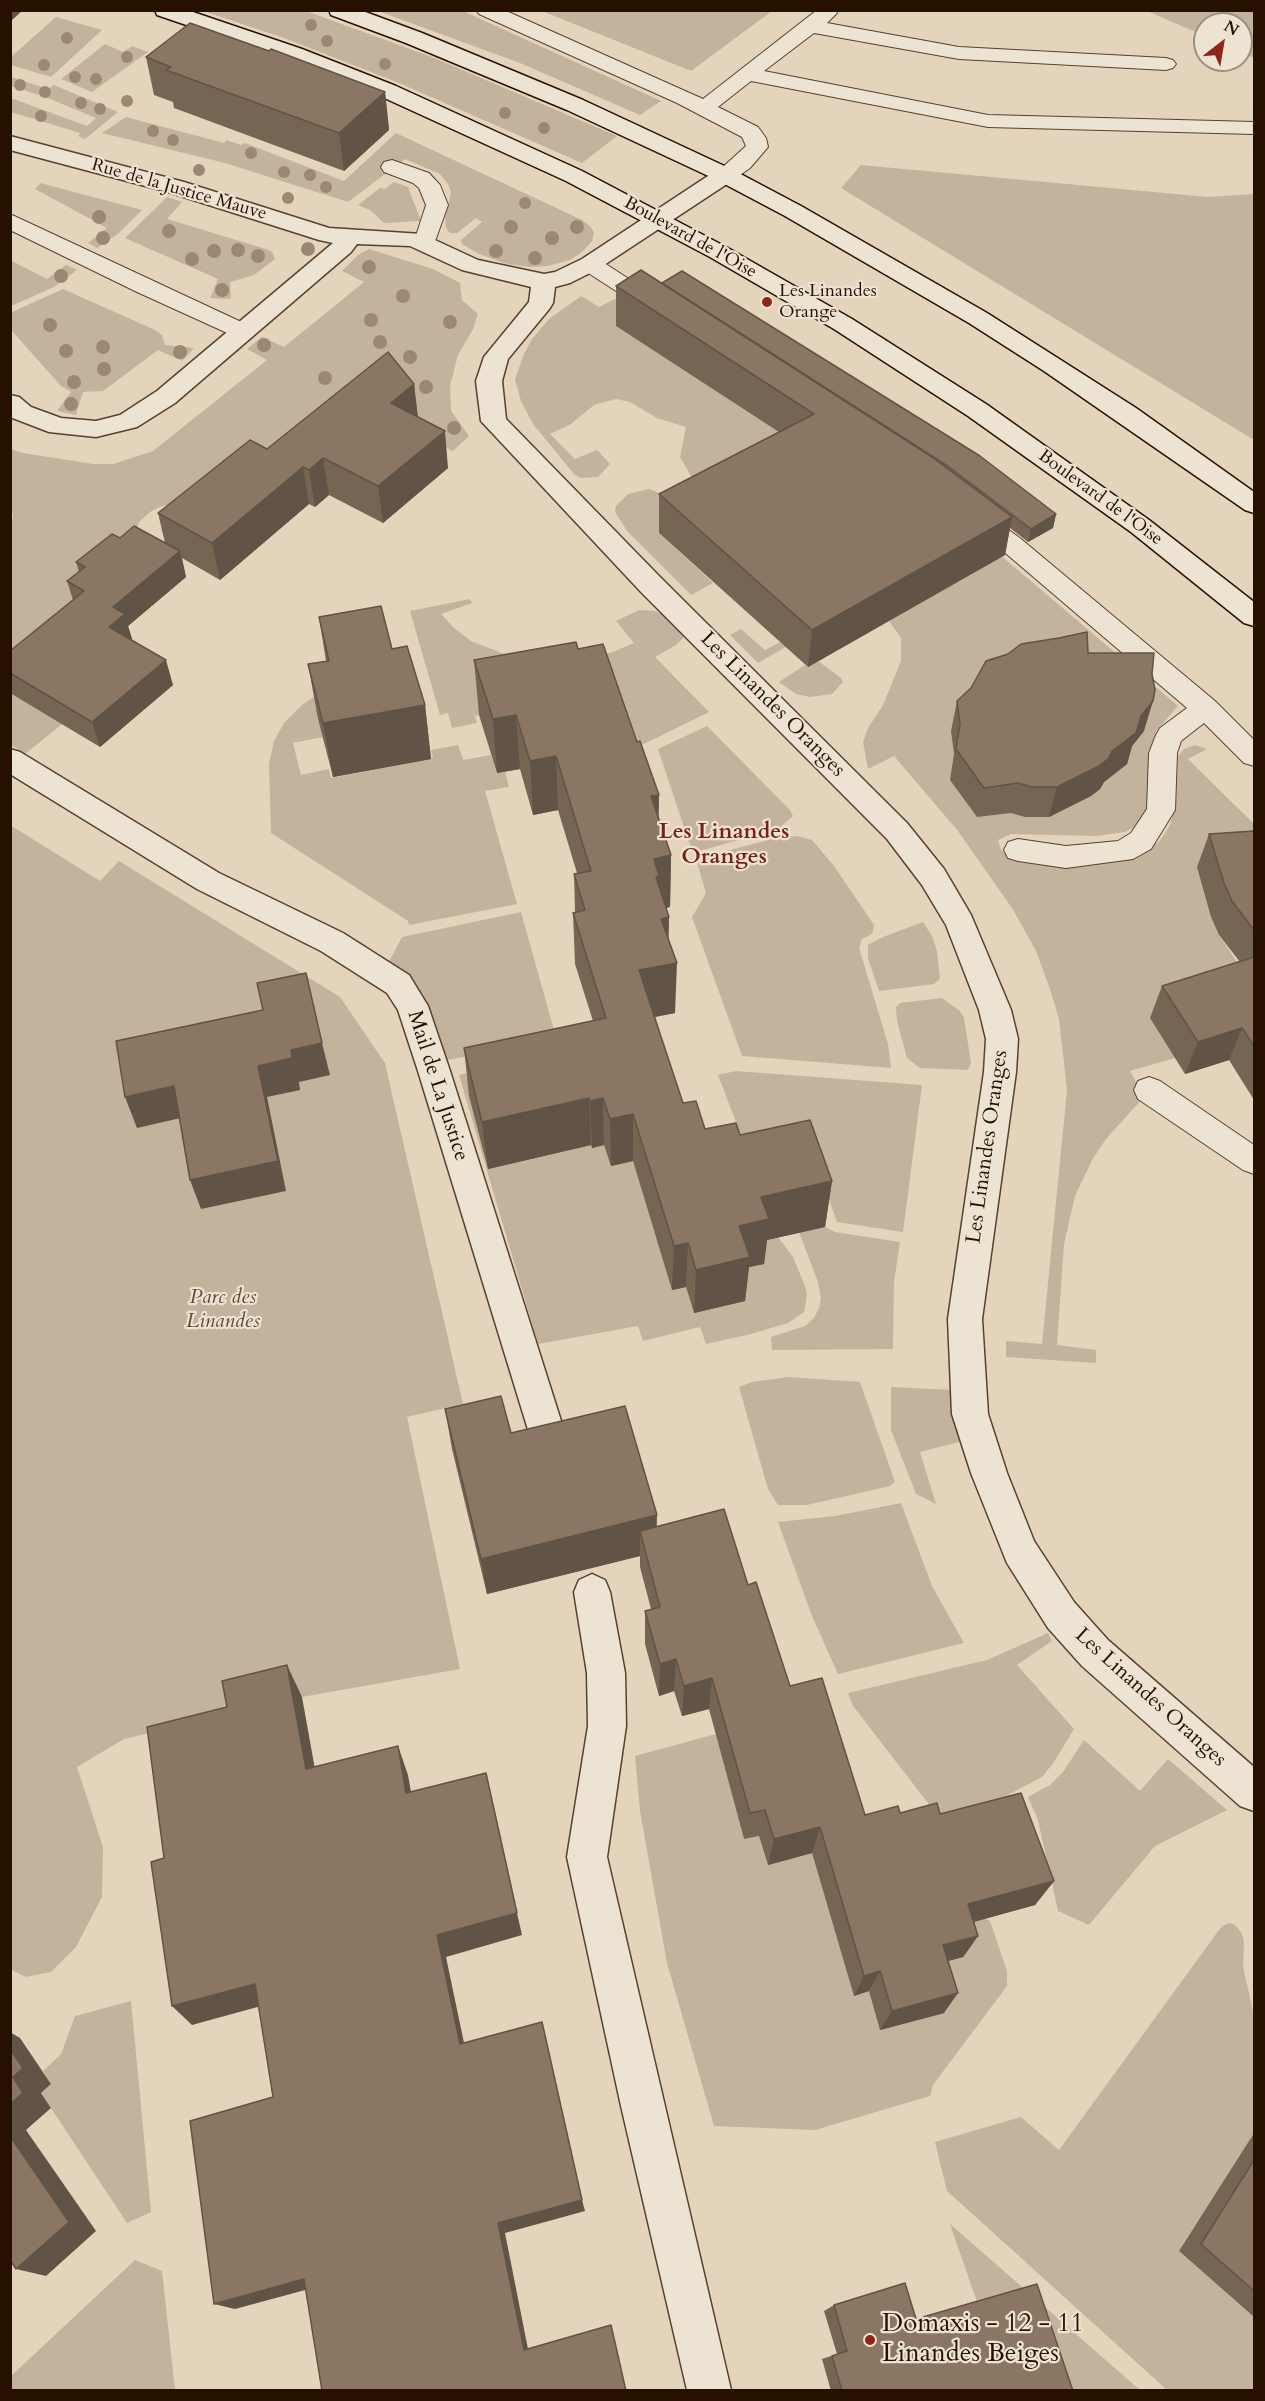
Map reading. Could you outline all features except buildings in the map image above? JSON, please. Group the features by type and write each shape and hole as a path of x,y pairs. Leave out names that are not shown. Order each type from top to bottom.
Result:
{"street":[{"name":"Boulevard de l'Oise","path":"165,10 254,40 368,83 574,176 658,219 843,324 977,410 1103,499 1254,616"},
{"path":"339,10 575,105 725,175 803,217 978,318 1127,414 1254,504"},
{"name":"Rue de la Justice Mauve","path":"10,143 176,187 313,231 348,237 404,238 425,242 470,265 514,277 544,282 562,278 590,264 725,175"},
{"path":"10,403 22,413 58,426 81,430 112,427 128,421 157,405 344,247 348,237"},
{"name":"Les Linandes Oranges","path":"544,282 541,303 496,357 489,381 494,422 651,585 897,831 933,877 960,923 995,1011 1002,1039 999,1081 964,1319 970,1414 989,1473 1020,1551 1060,1615 1095,1653 1254,1791"},
{"name":"Mail de La Justice","path":"10,760 208,881 332,942 398,984 411,1005 434,1071 552,1446"},
{"path":"592,1592 606,1673 607,1726 587,1857 642,2106 710,2391"}],"lane":[{"path":"486,10 704,108 750,132 755,138 757,147 742,163 725,175"},
{"path":"704,108 830,10"},
{"path":"810,26 959,53 1166,64"},
{"path":"747,74 988,121 1254,128"},
{"path":"392,168 420,178 429,185 434,195 436,205 425,242"},
{"path":"10,221 244,332"},
{"path":"590,264 671,316"},
{"path":"955,502 1012,545 1205,708 1254,756"},
{"path":"1018,850 1066,857 1123,850 1141,842 1161,810 1163,753 1170,735 1205,708"},
{"path":"1149,1090 1254,1161"}],"green space":[{"path":"203,11 306,11 432,57 617,136 582,163 399,83 284,38"},
{"path":"378,11 463,11 661,101 640,115 520,63"},
{"path":"542,11 772,11 691,71"},
{"path":"1147,11 1254,11 1254,58 1253,12 1193,12 1193,31"},
{"path":"56,17 102,30 51,77 11,65 11,57"},
{"path":"105,44 123,52 132,46 148,52 92,92 61,79"},
{"path":"11,77 48,89 54,85 118,112 85,139 78,136 80,133 11,112 11,98 87,126 96,118 11,86"},
{"path":"126,117 224,143 226,140 241,145 245,143 344,181 396,133 582,220 591,227 594,233 592,241 570,260 548,266 530,267 507,264 479,254 462,244 461,240 482,222 476,218 457,233 450,233 446,228 445,218 451,192 448,184 440,174 405,159 348,202 225,163 102,133"},
{"path":"861,165 1208,197 1254,194 1254,440 841,188"},
{"path":"394,182 408,187 421,221 384,223 370,210 358,205 380,188 385,189"},
{"path":"41,183 142,210 118,234 97,248 88,243 107,228 35,189"},
{"path":"167,197 182,202 167,219 266,249 272,252 275,259 254,275 230,282 231,299 210,298 218,279 125,238"},
{"path":"369,249 433,269 460,283 462,300 478,314 473,329 458,355 450,386 451,411 469,436 453,451 407,430 150,512 139,522 134,535 11,684 10,522 13,518 10,494 11,449 93,464 113,464 153,451 267,360 247,349 262,337 284,347 364,282 342,271 358,255"},
{"path":"10,260 47,279 66,265 77,270 54,287 11,306"},
{"path":"63,289 155,330 162,335 165,345 194,348 182,361 158,350 103,391 83,392 76,415 57,411 71,392 61,386 11,330 10,313"},
{"path":"581,296 599,307 615,299 638,312 986,543 1178,706 1156,731 1152,757 1153,805 1142,823 1125,832 1097,836 1011,834 998,840 1001,850 1013,861 1036,864 1107,863 1139,854 1159,842 1170,825 1176,802 1178,756 1184,749 1195,745 1207,749 1188,759 1254,824 1254,865 1211,917 1219,935 1253,986 1175,1058 1130,1071 1144,1097 1106,1139 1092,1160 1075,1196 1064,1244 1057,1345 1096,1350 1096,1363 1006,1357 1006,1341 1042,1344 1067,1090 1059,1019 1036,951 1012,908 958,831 894,756 868,769 863,742 868,728 883,705 901,661 901,638 889,621 972,574 821,448 695,483 680,457 686,427 657,418 630,402 616,399 594,405 571,424 550,434 575,459 597,450 610,464 598,477 580,478 574,474 533,424 521,401 515,379 532,339 549,319"},
{"path":"649,489 667,496 659,533 713,583 691,595 628,532 615,512 616,506 628,494"},
{"path":"470,599 472,603 441,614 471,641 515,658 589,659 613,652 634,643 616,621 639,610 662,614 684,637 676,645 655,657 709,712 629,749 577,697 475,716 477,723 452,728 448,713 440,715 410,611"},
{"path":"741,629 765,650 780,642 786,647 758,663 730,635"},
{"path":"818,661 843,682 832,694 810,697 796,694 779,682 805,665 808,667"},
{"path":"10,693 44,713 66,721 25,754 11,745"},
{"path":"319,694 318,719 323,737 293,743 301,775 329,769 331,778 433,758 431,750 458,745 463,760 491,755 497,773 505,772 509,787 485,791 517,904 409,925 408,921 271,833 269,764 274,741 284,723 303,704"},
{"path":"707,726 790,810 793,816 778,829 696,852 692,851 658,749"},
{"name":"Parc des Linandes","path":"10,825 100,881 119,861 340,997 385,1063 463,1404 407,1417 460,1669 302,1697 124,1739 77,1767 103,1847 102,1897 76,1947 51,1972 26,1977 10,1969"},
{"path":"797,836 812,840 834,866 874,925 872,934 862,939 859,948 888,1044 891,1068 742,1056 692,917 706,893 696,859 776,838"},
{"path":"521,912 554,1030 545,1042 447,1060 428,1003 418,989 388,964 402,937"},
{"path":"923,922 932,936 937,951 940,979 934,984 879,991 868,958 868,945"},
{"path":"942,998 960,1011 964,1018 971,1063 968,1070 920,1068 907,1058 897,1021 896,1007 900,1003"},
{"path":"533,1057 584,1124 592,1147 604,1145 644,1159 641,1186 672,1289 686,1287 694,1313 735,1270 755,1238 775,1233 793,1257 805,1286 807,1295 804,1312 788,1323 706,1344 700,1327 643,1341 638,1326 538,1344 459,1075"},
{"path":"736,1071 922,1085 903,1232 837,1222 818,1169 757,1177 718,1075"},
{"path":"825,1227 835,1232 900,1242 894,1282 893,1349 772,1350 771,1337 805,1326 814,1318 819,1308 821,1299 818,1282 799,1232"},
{"path":"789,1377 860,1382 895,1482 890,1486 807,1505 778,1505 768,1489 739,1387 752,1382"},
{"path":"891,1387 954,1390 963,1441 920,1452 936,1504 916,1494 891,1430"},
{"path":"901,1503 932,1586 964,1643 838,1674 812,1616 778,1522 835,1516"},
{"path":"1048,1633 1052,1641 1017,1665 1074,1729 1042,1777 1006,1796 938,1816 853,1706 848,1693 987,1660"},
{"path":"716,1734 744,1839 759,1836 768,1864 812,1853 855,1996 929,1966 952,1922 977,1915 990,1921 1007,1971 1007,1986 933,2085 930,2096 815,2130 714,2126 667,1963 640,1811 635,1756"},
{"path":"1084,1740 1140,1791 1168,1759 1227,1810 1155,1846 1089,1925 1058,1911 1038,1820 1028,1797 1050,1785 1063,1772"},
{"path":"1230,1923 1241,1932 1244,1941 1243,1966 1254,2016 1254,2133 1179,2251 1254,2317 1254,2390 1167,2390 947,2191 935,2142 1021,2117 1059,2150 1219,1930"},
{"path":"131,2001 151,2212 127,2223 41,2093 51,2084 43,2071 61,2054 75,2016"},
{"path":"950,2224 1140,2390 1050,2390 977,2302"},
{"path":"135,2260 162,2271 175,2390 11,2390 11,2376"}],"place":[{"name":"Les Linandes Orange","path":"767,302"},
{"name":"Domaxis - 12 - 11 Linandes Beiges","path":"870,2340"}],"district":[{"name":"Les Linandes Oranges","path":"724,846"}]}
